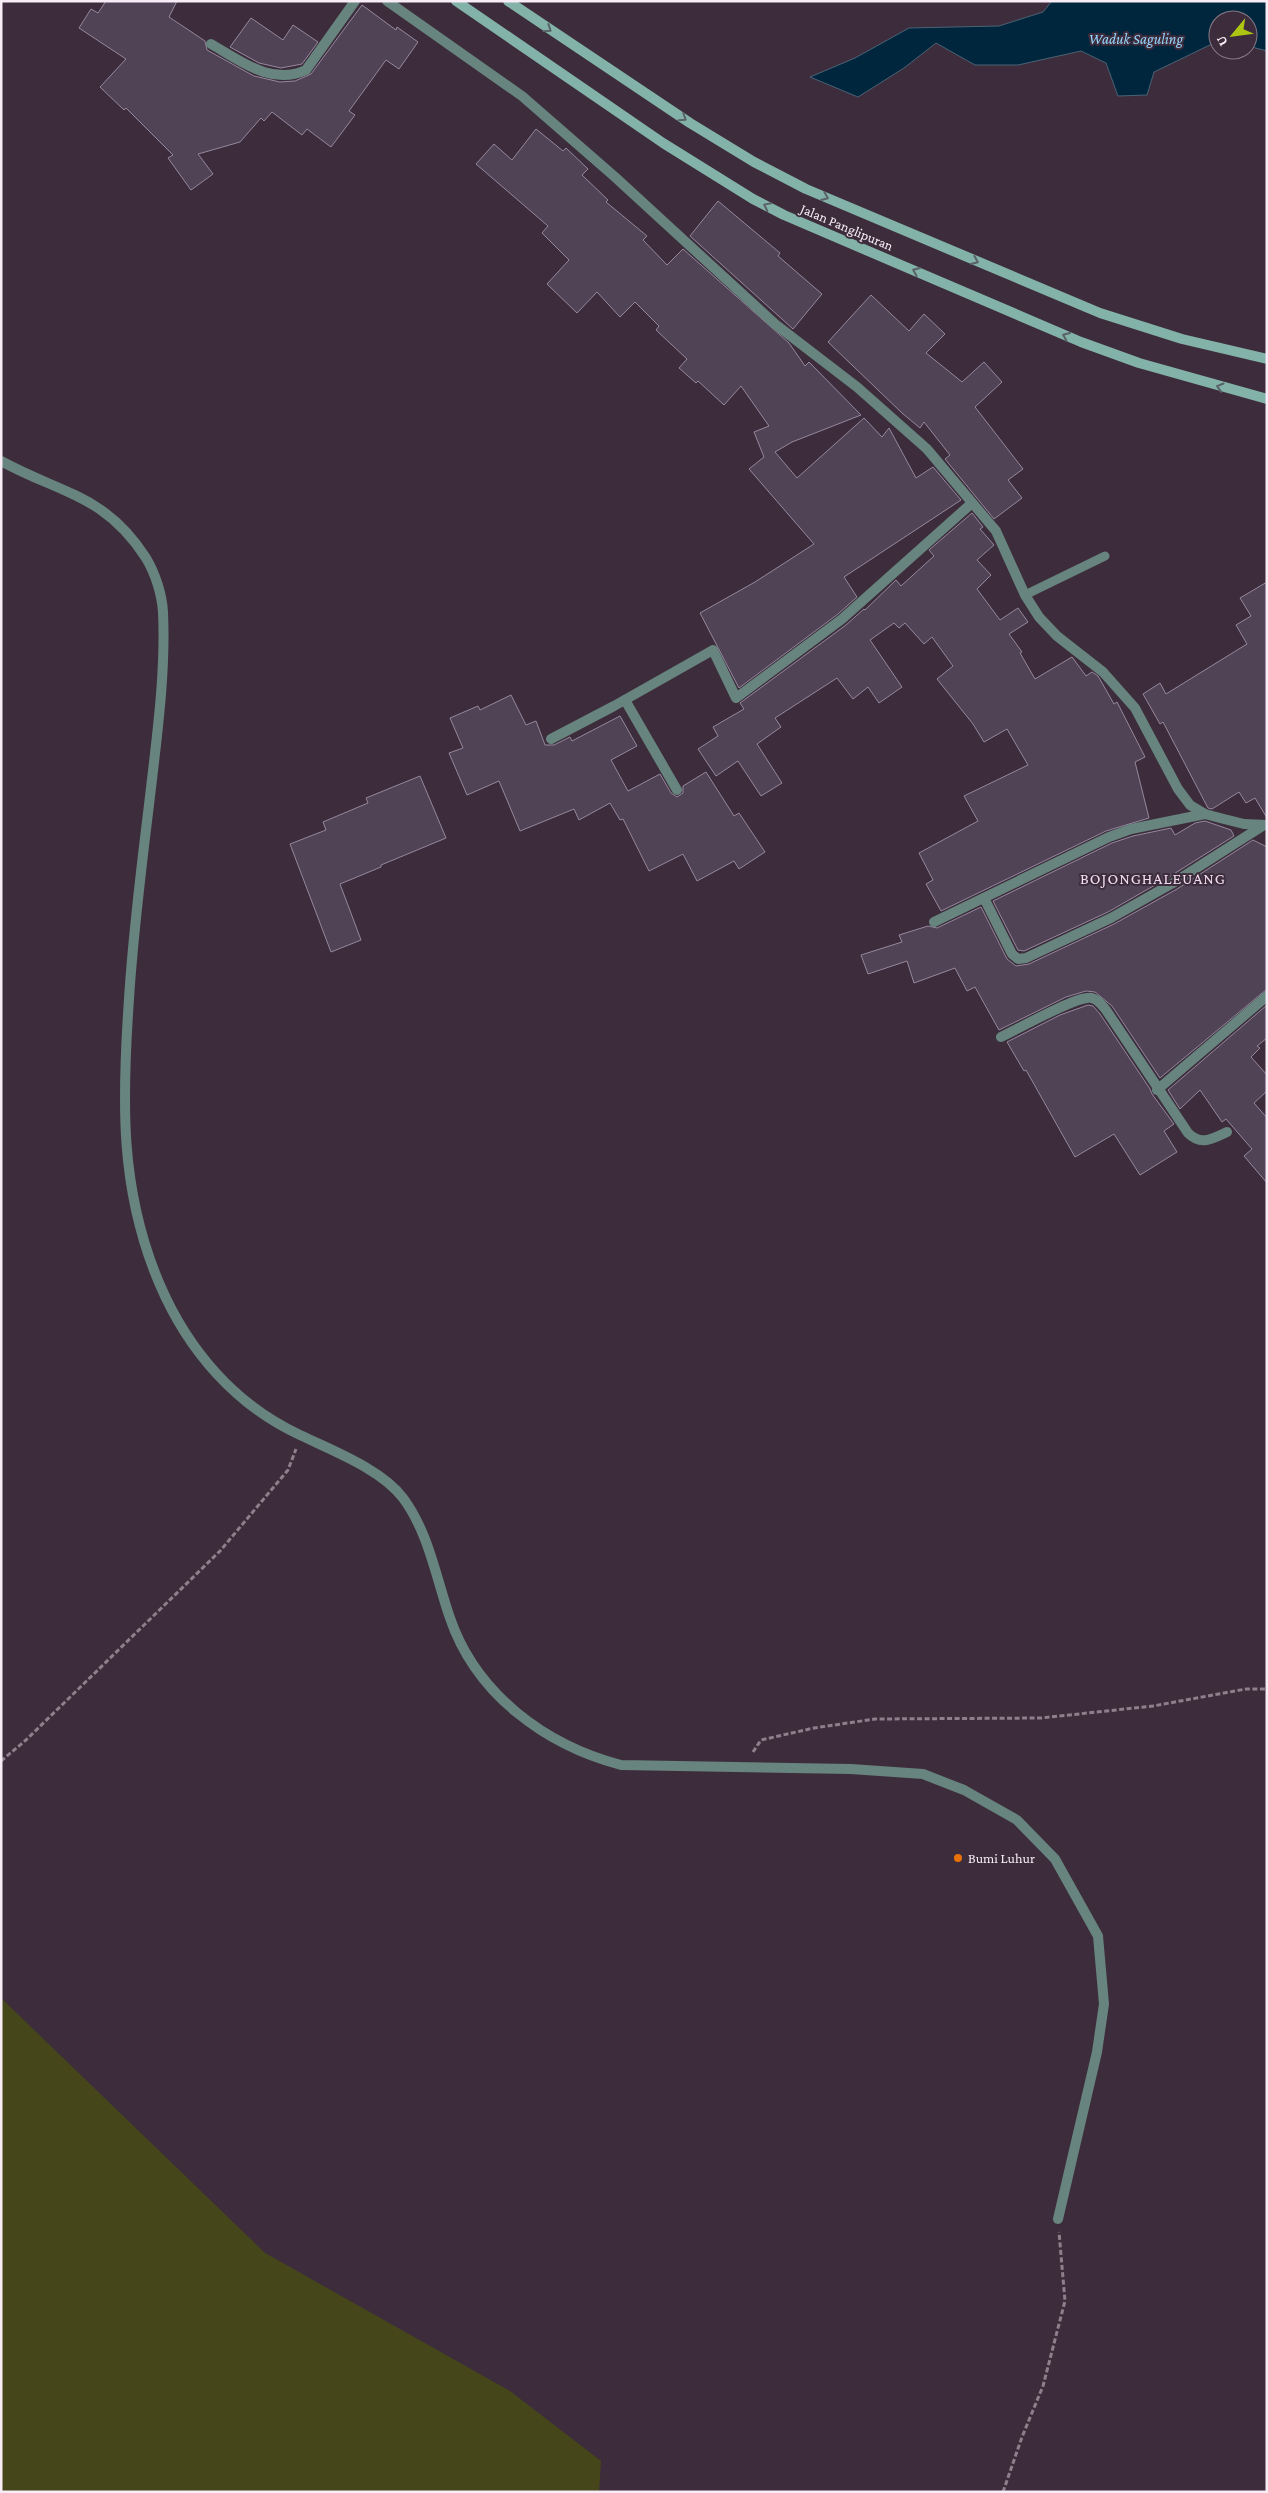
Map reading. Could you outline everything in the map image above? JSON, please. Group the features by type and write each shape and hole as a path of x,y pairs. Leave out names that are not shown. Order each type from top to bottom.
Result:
{"main road":[{"name":"Jalan Panglipuran","path":"456,1 663,143 753,199 784,215 1081,342 1139,363 1267,399"},
{"name":"Jalan Panglipuran","path":"508,1 690,123 754,162 806,189 1100,313 1182,339 1267,359"}],"street":[{"path":"212,44 271,76 296,75 306,70 355,1"},
{"path":"388,1 522,96 615,177 775,324 887,412 927,449 996,531 1025,595 1039,617 1057,636 1103,672 1136,708 1178,789 1190,805 1205,814 1244,824 1265,825"},
{"path":"1,461 74,493 96,505 116,520 148,561 163,609 159,706 133,940 123,1115 128,1168 140,1229 160,1285 183,1329 201,1356 240,1397 259,1412 301,1436 369,1470 389,1483 400,1494 411,1509 426,1543 451,1622 467,1654 502,1700 534,1726 570,1748 620,1765 851,1769 923,1774 964,1790 1018,1820 1055,1859 1098,1936 1104,2004 1097,2052 1058,2219"},
{"path":"551,739 713,650 736,698 842,619 972,503"},
{"path":"625,700 677,790"},
{"path":"934,922 1109,837 1131,830 1205,814"},
{"path":"984,898 1012,954 1018,958 1026,958 1111,918 1173,883 1265,825"},
{"path":"1157,1090 1267,996"},
{"path":"1002,1037 1070,1004 1087,998 1093,998 1106,1010 1157,1090 1188,1133 1195,1140 1203,1142 1227,1132"}],"lane":[{"path":"1025,595 1105,556"}],"path":[{"path":"1,1761 26,1740 220,1551 288,1470 301,1436"},
{"path":"742,1768 761,1740 844,1723 876,1719 1041,1718 1153,1706 1246,1688 1267,1689"},
{"path":"1003,2492 1022,2437 1043,2386 1065,2301 1058,2219"}],"green space":[{"path":"1,1998 265,2253 510,2391 601,2461 599,2492 1,2492"}],"water":[{"name":"Waduk Saguling","path":"1052,1 1267,1 1267,51 1258,49 1258,10 1208,10 1208,46 1154,72 1147,95 1118,96 1106,63 1081,51 1018,65 975,65 936,43 904,68 858,97 810,77 855,58 909,28 999,26 1043,12"}],"building":[{"path":"106,1 177,1 169,17 205,41 207,50 254,76 280,82 295,81 311,74 362,5 396,30 397,27 418,42 399,69 386,60 349,111 355,115 331,147 307,129 302,135 272,112 264,121 261,118 240,142 198,154 213,174 191,190 168,158 173,155 126,108 124,110 100,87 126,59 79,28 91,9 98,13"},
{"path":"251,18 283,40 293,25 318,42 302,64 281,68 259,63 230,47"},
{"path":"536,129 563,151 566,148 588,169 582,175 608,200 606,202 647,236 643,240 667,265 683,249 789,343 805,366 809,362 861,415 792,442 775,452 797,478 864,418 882,437 889,428 916,478 933,467 961,500 844,577 857,597 838,614 739,688 700,613 755,582 814,544 749,469 764,457 754,432 769,426 741,386 724,405 698,381 696,383 679,368 687,359 656,330 659,326 635,302 620,317 597,292 577,313 547,284 569,260 542,233 548,226 476,164 494,144 512,160"},
{"path":"718,201 780,253 778,256 822,294 793,329 690,236"},
{"path":"871,295 909,331 924,314 945,334 926,353 962,382 984,362 1002,382 975,407 1023,469 1008,480 1022,498 994,519 945,459 950,455 924,422 920,428 828,342"},
{"path":"972,513 983,527 980,529 994,545 977,560 991,575 977,589 1000,620 1018,608 1028,622 1009,634 1022,652 1020,653 1035,679 1072,657 1086,676 1092,672 1098,676 1114,704 1117,702 1145,757 1135,762 1149,818 1106,831 941,911 926,884 933,880 919,853 978,821 964,796 1028,765 1007,729 984,742 973,724 937,679 953,666 932,637 924,644 905,623 899,628 894,623 870,640 902,687 879,703 868,687 853,699 837,678 775,718 781,727 757,744 782,783 761,796 738,761 716,776 698,749 718,736 713,727 744,709 740,703 846,625 865,610 896,580 901,586 934,556 929,550"},
{"path":"1267,582 1267,818 1255,798 1246,803 1239,792 1212,809 1208,808 1163,722 1160,724 1143,694 1160,683 1166,694 1247,644 1236,625 1251,616 1240,598"},
{"path":"511,695 526,725 536,721 545,745 554,745 570,737 572,741 620,716 637,746 611,760 628,791 660,774 671,793 677,797 683,793 683,786 706,772 734,816 739,813 765,852 739,869 734,861 697,881 683,854 649,871 623,819 620,820 610,803 579,820 574,809 520,831 499,781 467,795 449,753 463,748 450,718 478,706 480,710"},
{"path":"420,776 446,838 340,884 361,940 331,952 290,844 326,830 323,822 368,803 366,798"},
{"path":"1205,821 1231,830 1234,836 1169,877 1108,912 1024,951 1018,950 993,901 1112,843 1133,836 1171,828 1175,835 1195,823"},
{"path":"1253,840 1267,847 1267,989 1160,1078 1112,1006 1095,992 1086,991 1066,997 999,1030 975,987 967,991 955,968 914,983 907,961 868,974 861,955 902,942 899,935 928,926 937,928 981,907 1007,959 1016,966 1029,964 1114,924 1177,889"},
{"path":"1088,1005 1093,1006 1100,1014 1152,1094 1174,1124 1164,1131 1177,1152 1140,1175 1114,1134 1075,1157 1026,1070 1024,1071 1007,1042 1060,1015"},
{"path":"1267,1005 1267,1038 1257,1046 1260,1048 1251,1057 1267,1075 1267,1091 1254,1103 1267,1118 1267,1183 1244,1156 1252,1149 1226,1119 1222,1122 1200,1090 1180,1109 1168,1090"}],"place":[{"name":"Bumi Luhur","path":"958,1858"}],"district":[{"name":"BOJONGHALEUANG","path":"1153,878"}]}
